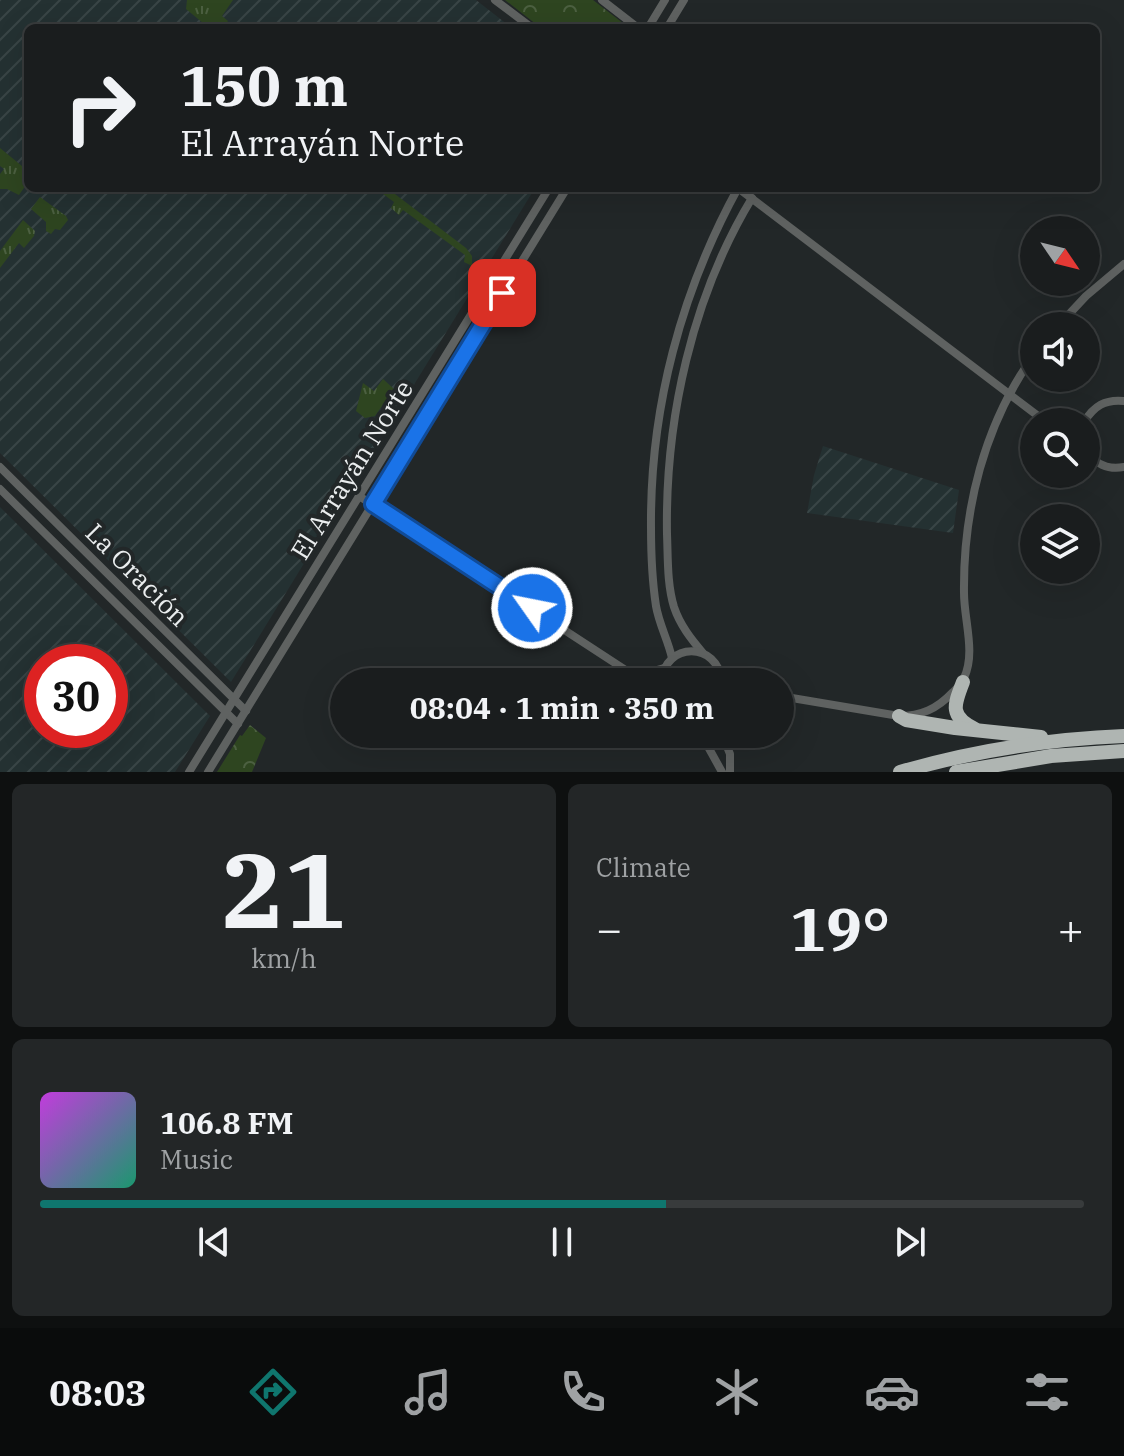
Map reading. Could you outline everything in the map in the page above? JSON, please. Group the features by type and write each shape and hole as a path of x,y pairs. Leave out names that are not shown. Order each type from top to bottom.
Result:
{"highway":[{"path":"963,682 955,710 961,720 975,729"},
{"path":"899,716 906,720 955,728 1073,739"},
{"path":"900,772 986,751 1073,739 1124,736"},
{"path":"956,772 1051,756 1124,751"}],"street":[{"path":"495,0 527,24"},
{"path":"602,0 633,24"},
{"path":"650,24 665,0"},
{"path":"669,24 684,0"},
{"name":"El Arrayán Norte","path":"189,772 547,192"},
{"name":"El Arrayán Norte","path":"208,772 565,192"},
{"path":"672,658 656,606 652,555 656,434 670,359 689,296 736,192"},
{"path":"744,192 1028,408"},
{"path":"718,668 691,639 680,621 670,589 667,524 672,439 682,381 701,311 721,258 752,198"},
{"path":"1071,312 1124,264"},
{"path":"794,698 899,716 936,707 963,682 969,658 964,578 969,514 996,425 1020,378"},
{"path":"1094,408 1110,400 1124,401"},
{"path":"1100,464 1124,467"},
{"name":"La Oración","path":"0,467 246,711"},
{"name":"La Oración","path":"0,489 238,724"},
{"path":"359,496 625,668"},
{"path":"664,668 672,658 687,651 703,653"},
{"path":"709,748 722,772"},
{"path":"728,748 738,772"},
{"path":"730,754 730,772"}],"shaded area":[{"path":"0,0 476,0 507,24 24,24 24,192 533,192 231,682 0,453"},
{"path":"823,446 959,490 953,533 807,513"},
{"path":"0,507 210,716 175,772 0,772"}],"green space":[{"path":"187,0 233,0 222,16 228,21 226,24 204,24 186,9"},
{"path":"505,0 593,0 624,24 536,24"},
{"path":"0,148 24,168 24,188 19,195 0,189 0,174 4,169 0,166"},
{"path":"380,192 392,192 466,248 472,256 472,266 464,262 465,255 403,210 399,215 391,208 394,202"},
{"path":"40,197 68,220 60,230 55,229 51,234 46,231 46,222 31,209"},
{"path":"23,220 35,231 34,236 24,248 19,243 0,268 0,251"},
{"path":"383,379 394,389 375,416 365,418 356,411 363,383 374,391"},
{"path":"250,725 266,738 252,772 217,772 240,735"}],"route":[{"path":"502,293 373,504 532,608"}]}
